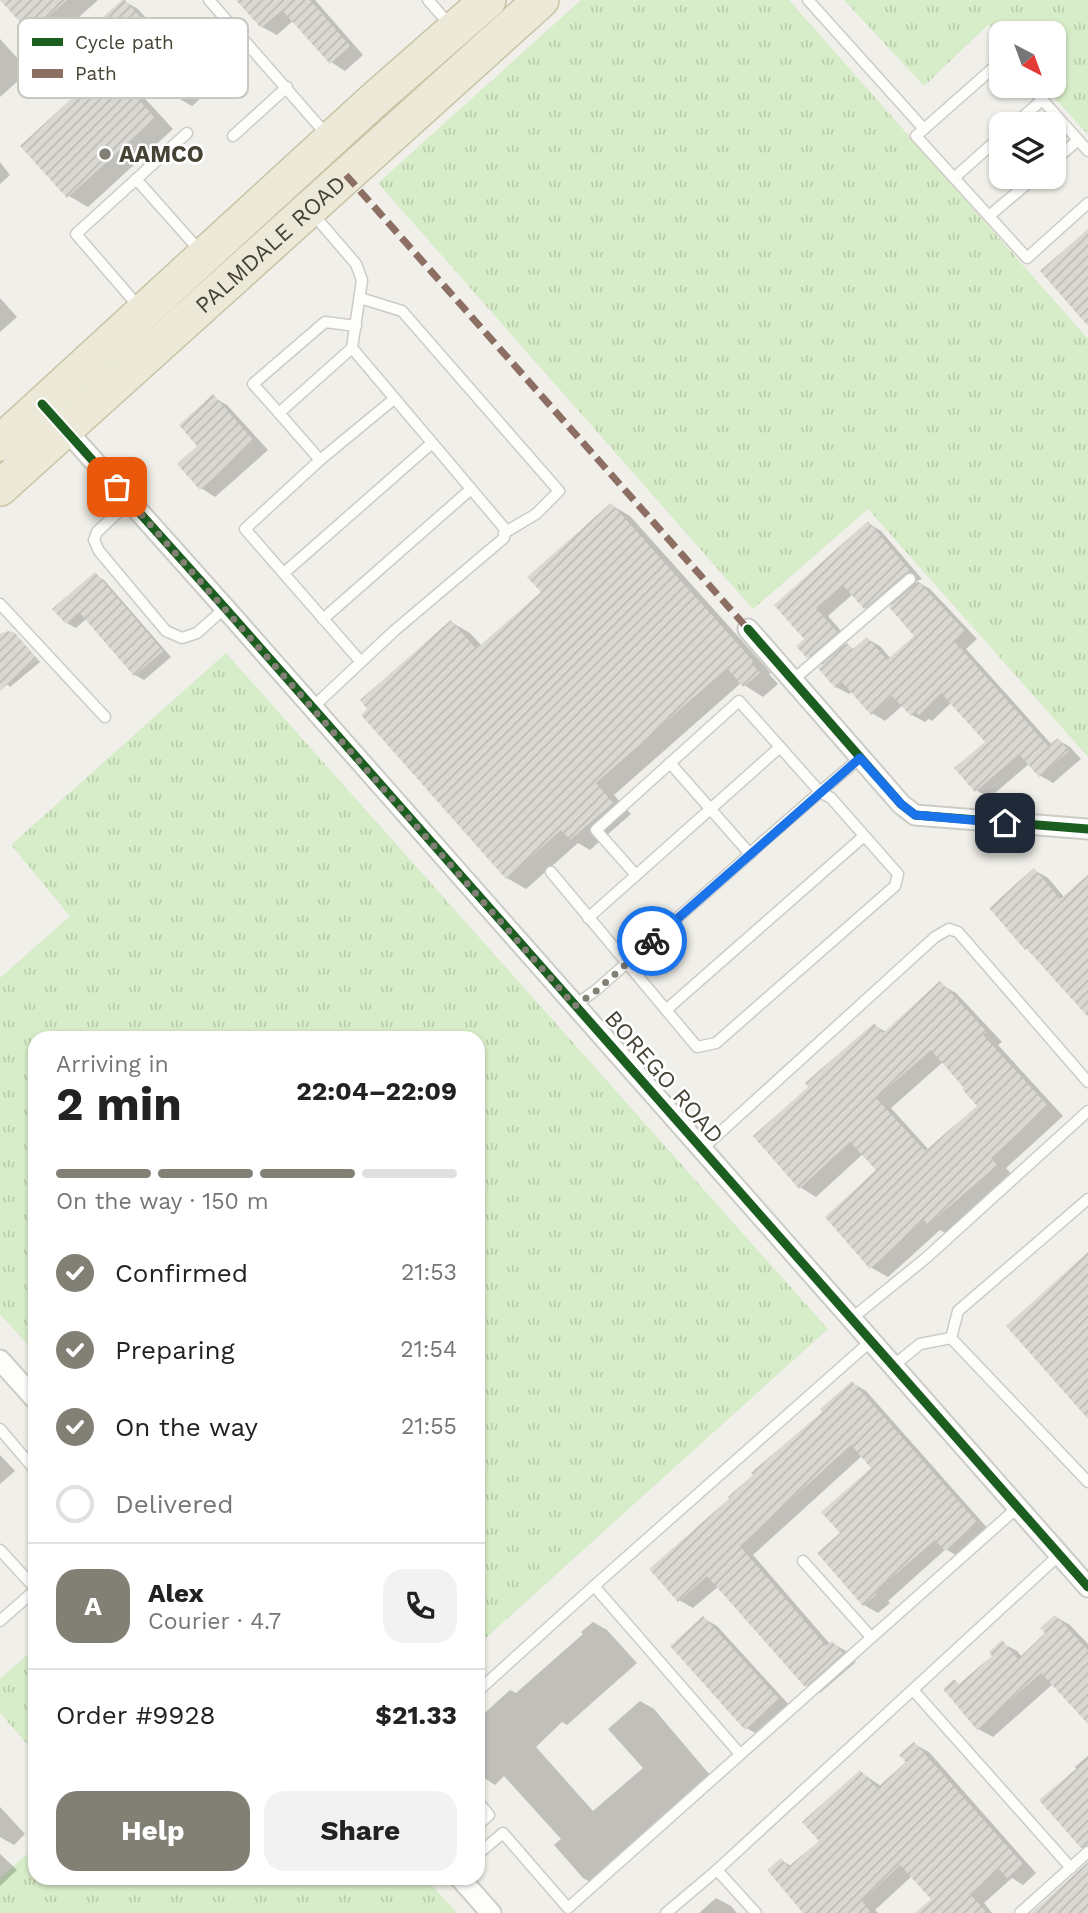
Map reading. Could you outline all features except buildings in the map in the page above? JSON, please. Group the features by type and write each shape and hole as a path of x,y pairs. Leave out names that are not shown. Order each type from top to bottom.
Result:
{"highway":[{"name":"PALMDALE ROAD","path":"5,474 143,312 488,0"},
{"name":"PALMDALE ROAD","path":"0,443 53,416 309,209 541,0"}],"street":[{"name":"BOREGO ROAD","path":"53,416 1088,1587"},
{"path":"748,629 901,804 915,815 1088,829"},
{"path":"0,1360 28,1391"},
{"path":"466,1885 491,1913"}],"lane":[{"path":"209,0 225,18"},
{"path":"428,0 454,30"},
{"path":"808,0 923,129"},
{"path":"248,44 331,140"},
{"path":"989,71 916,136 1027,258 1088,203"},
{"path":"233,136 287,87"},
{"path":"1028,112 1042,100 1088,151"},
{"path":"143,312 76,234 187,133"},
{"path":"1066,150 1077,140"},
{"path":"954,178 989,147"},
{"path":"136,178 204,256"},
{"path":"989,216 1021,189"},
{"path":"279,413 352,348 356,326 362,280 356,264 309,209"},
{"path":"360,298 402,311 559,491 536,514 504,533"},
{"path":"320,460 253,384 325,322 356,326"},
{"path":"313,707 504,538 505,528 352,348"},
{"path":"361,662 244,529 320,460 394,399"},
{"path":"284,573 432,443"},
{"path":"323,619 471,489"},
{"path":"130,501 97,532 94,540 99,551 166,631 182,638 197,633 225,608"},
{"path":"793,680 910,579"},
{"path":"0,604 106,718"},
{"path":"551,872 697,1047 716,1043 895,886 898,874 831,798 820,792 738,701 596,830 636,875"},
{"path":"588,918 780,747"},
{"path":"575,1006 860,758"},
{"path":"670,763 750,854"},
{"path":"666,1010 864,836"},
{"path":"702,1149 935,937 949,929 958,932 1088,1082"},
{"path":"852,1319 926,1258 1088,1111"},
{"path":"951,1338 958,1311 1088,1199"},
{"path":"893,1366 920,1344 951,1338"},
{"path":"951,1338 1088,1482"},
{"path":"485,1685 871,1340"},
{"path":"0,1429 28,1461"},
{"path":"485,1848 503,1833 568,1908 1018,1507"},
{"path":"0,1550 28,1581"},
{"path":"666,1913 717,1870 1059,1555"},
{"path":"803,1561 871,1637"},
{"path":"594,1587 740,1754"},
{"path":"0,1621 28,1595"},
{"path":"913,1690 1070,1868"},
{"path":"1020,1913 1088,1852"},
{"path":"717,1870 755,1913"}],"green space":[{"path":"581,0 789,0 1088,339 1088,757 868,509 753,609 378,183"},
{"path":"844,0 1088,0 1088,135 1055,98 1066,98 1066,21 989,21 989,24 924,86"},
{"path":"226,653 828,1329 485,1639 485,1031 28,1031 28,1345 0,1314 0,978 70,916 11,845"},
{"path":"28,1654 28,1745 0,1713 0,1679"},
{"path":"28,1853 28,1885 431,1885 457,1913 0,1913 0,1878"}],"marked path":[{"path":"346,175 748,629"}],"cycle path":[{"path":"42,404 1088,1587"},
{"path":"748,629 901,804 915,815 1088,829"}],"way so far":[{"path":"117,487 575,1006 595,992 652,941"}],"place":[{"name":"AAMCO","path":"105,154"}],"route":[{"path":"652,941 860,758 901,804 915,815 1005,823"}]}
